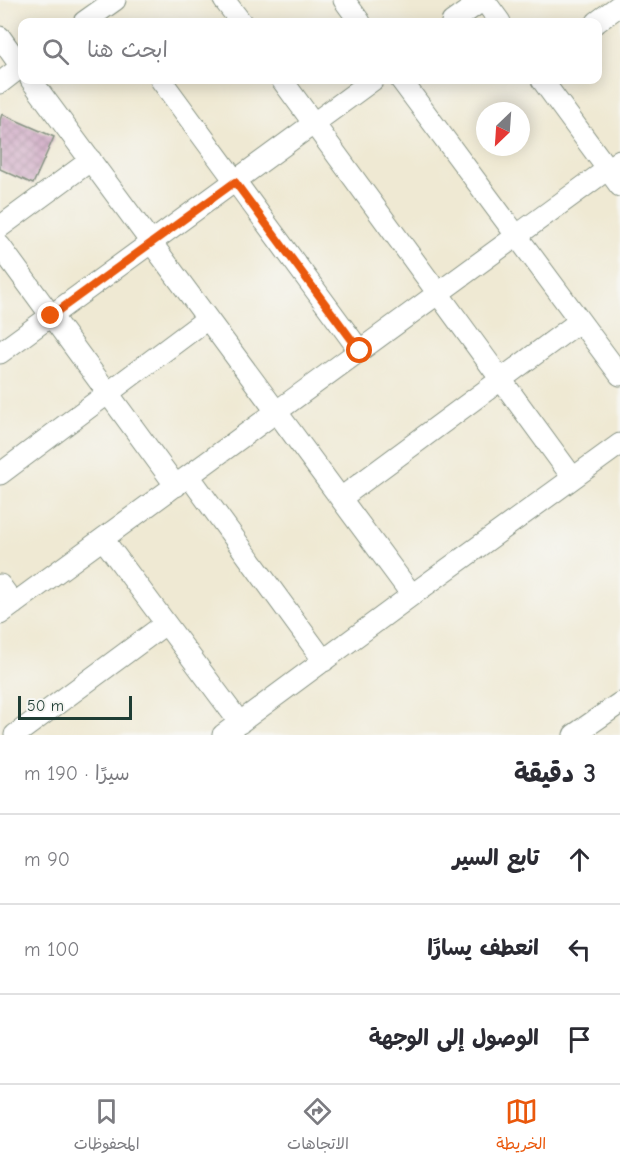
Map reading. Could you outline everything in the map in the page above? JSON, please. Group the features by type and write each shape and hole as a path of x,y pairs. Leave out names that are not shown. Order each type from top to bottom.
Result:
{"street":[{"path":"224,0 238,18"},
{"path":"344,0 357,18"},
{"path":"458,18 483,0 497,18"},
{"path":"602,18 620,5"},
{"path":"91,18 112,7"},
{"path":"0,37 18,62"},
{"path":"0,83 18,70"},
{"path":"34,84 412,595"},
{"path":"164,84 360,351"},
{"path":"285,84 573,478"},
{"path":"0,353 368,84"},
{"path":"404,84 620,375"},
{"path":"0,585 7,609 518,235 616,172 545,84"},
{"path":"0,227 91,160"},
{"path":"0,246 108,393 183,481 324,661"},
{"path":"0,474 207,319"},
{"path":"341,498 580,321"},
{"path":"103,539 165,624 232,729 620,444"},
{"path":"15,735 165,624"},
{"path":"574,735 620,703"}],"building":[{"path":"2,114 54,137 33,184 0,169"}],"route":[{"path":"51,316 235,182 360,351"}]}
